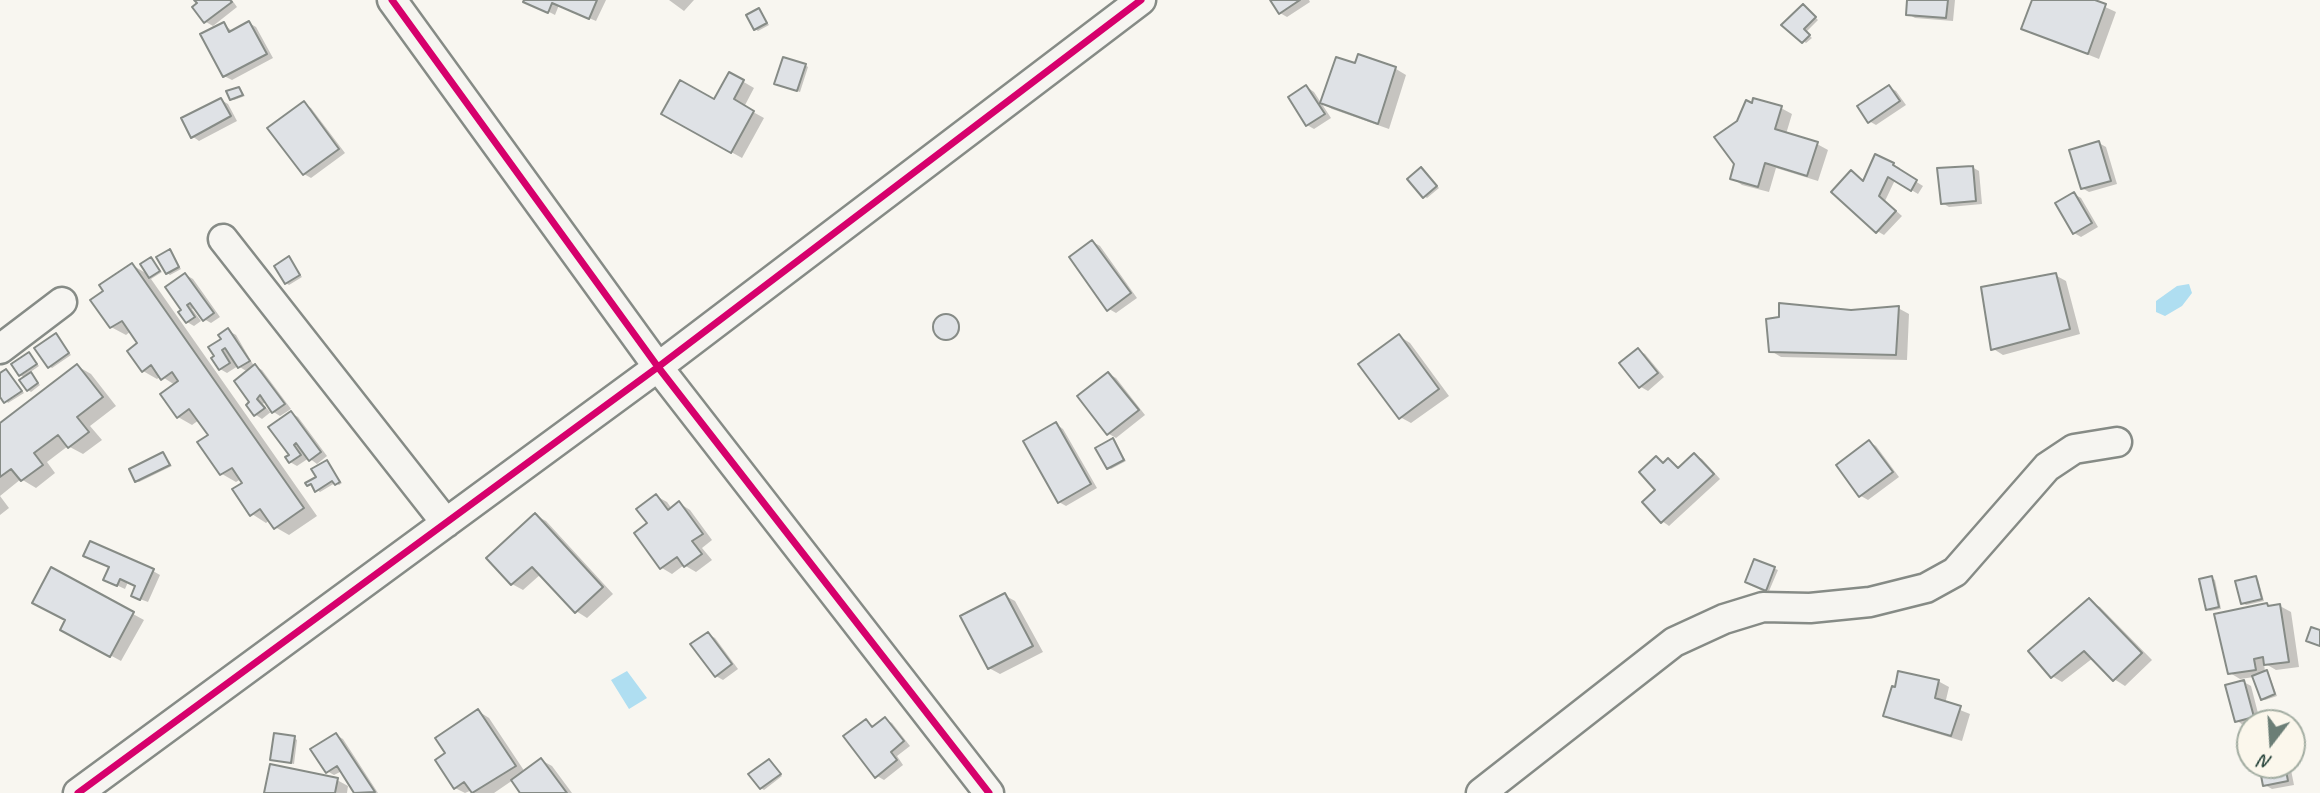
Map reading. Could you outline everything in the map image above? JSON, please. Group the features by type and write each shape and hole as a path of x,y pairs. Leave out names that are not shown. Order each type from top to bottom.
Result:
{"street":[{"path":"392,0 658,367 989,793"},
{"path":"78,793 658,367 1141,0"},
{"path":"223,239 446,523"},
{"path":"0,349 62,302"},
{"path":"1481,793 1674,642 1724,619 1763,607 1810,608 1870,602 1926,587 1955,572 2047,467 2074,449 2117,442"}],"water":[{"path":"2189,284 2192,293 2182,306 2165,316 2156,312 2156,301 2177,286"},
{"path":"627,671 647,698 629,709 611,680"}],"building":[{"path":"194,0 232,2 204,23 192,7 197,3"},
{"path":"597,0 589,19 552,3 548,13 523,2"},
{"path":"1270,0 1300,0 1279,14"},
{"path":"1907,0 1948,0 1946,18 1906,15"},
{"path":"2032,0 2095,0 2106,4 2088,54 2021,29"},
{"path":"1803,4 1816,17 1804,29 1810,35 1802,43 1781,25"},
{"path":"759,8 767,23 754,30 746,15"},
{"path":"249,21 267,54 223,77 200,34 224,22 229,32"},
{"path":"1358,54 1396,67 1378,124 1320,103 1336,57 1355,63"},
{"path":"783,57 806,64 797,91 774,84"},
{"path":"729,72 744,80 734,99 754,111 731,153 661,114 680,80 714,99"},
{"path":"1306,85 1325,114 1306,126 1288,97"},
{"path":"1889,85 1900,101 1868,123 1857,106"},
{"path":"239,87 243,95 230,100 226,91"},
{"path":"221,98 231,116 191,138 181,118"},
{"path":"1753,98 1782,106 1775,129 1818,142 1807,176 1765,163 1758,187 1730,179 1734,164 1714,137 1737,121 1746,100 1752,103"},
{"path":"304,101 339,149 303,175 267,128"},
{"path":"2099,141 2111,181 2081,189 2069,150"},
{"path":"1875,154 1894,163 1893,165 1917,180 1911,191 1888,177 1879,196 1896,211 1876,233 1831,192 1851,170 1863,181"},
{"path":"1973,166 1976,201 1941,204 1937,168"},
{"path":"1421,167 1437,186 1423,198 1407,179"},
{"path":"2074,192 2092,223 2073,234 2055,203"},
{"path":"1092,240 1131,293 1107,311 1069,257"},
{"path":"170,249 179,267 166,274 156,257"},
{"path":"289,256 300,275 285,284 274,266"},
{"path":"151,257 160,271 149,278 140,264"},
{"path":"132,263 304,508 274,529 260,509 250,516 232,489 242,483 232,468 220,475 197,442 208,435 189,409 177,418 160,394 178,381 172,372 161,380 151,365 142,372 127,351 137,343 122,321 110,328 90,300 103,291 99,285"},
{"path":"185,273 214,313 203,321 190,303 187,305 195,317 186,323 178,312 181,310 165,287"},
{"path":"2056,273 2070,329 1991,350 1981,287"},
{"path":"1779,303 1851,310 1899,306 1896,355 1769,352 1766,319 1779,317"},
{"path":"946,314 955,318 959,327 955,336 946,340 937,336 933,327 937,318"},
{"path":"228,328 250,361 238,368 225,348 222,350 230,363 219,370 208,347 221,339 218,335"},
{"path":"56,333 69,353 48,368 34,348"},
{"path":"1399,334 1439,389 1399,419 1358,364"},
{"path":"1638,348 1658,373 1639,388 1619,363"},
{"path":"29,352 37,364 19,376 11,364"},
{"path":"77,364 103,397 77,417 89,432 68,448 58,435 34,453 43,465 21,481 11,469 0,477 0,423"},
{"path":"255,364 285,404 272,413 260,395 257,399 265,408 254,416 246,405 249,402 234,381"},
{"path":"6,369 22,391 4,403 0,397 0,373"},
{"path":"31,372 38,383 27,391 19,380"},
{"path":"1108,372 1139,410 1107,435 1077,396"},
{"path":"291,411 321,452 309,461 296,443 294,445 301,455 289,463 285,457 289,455 268,427"},
{"path":"1056,422 1091,484 1058,503 1023,441"},
{"path":"1113,438 1124,460 1107,469 1095,448"},
{"path":"1869,440 1893,472 1859,497 1836,465"},
{"path":"163,452 170,465 135,482 129,469"},
{"path":"1694,453 1714,474 1661,523 1642,502 1655,490 1639,472 1656,456 1663,463 1668,458 1678,468"},
{"path":"327,460 340,482 335,485 332,481 315,492 311,484 307,486 305,483 316,477 311,469"},
{"path":"656,494 668,510 679,501 703,534 692,541 702,554 684,567 677,557 660,569 634,533 647,523 636,509"},
{"path":"535,513 603,587 575,613 532,567 511,585 486,558"},
{"path":"90,541 154,569 140,600 131,596 135,586 120,579 117,586 103,580 109,567 83,556"},
{"path":"1754,559 1775,567 1766,591 1745,582"},
{"path":"51,567 134,612 110,657 60,630 65,620 32,603"},
{"path":"2212,576 2219,607 2206,610 2199,579"},
{"path":"2256,576 2262,599 2241,604 2235,581"},
{"path":"1005,593 1033,646 988,669 960,616"},
{"path":"2089,598 2142,653 2113,681 2084,651 2051,678 2028,651"},
{"path":"2267,603 2268,606 2280,604 2289,662 2264,665 2263,657 2254,659 2256,670 2228,674 2214,614"},
{"path":"2311,627 2320,630 2320,646 2306,641"},
{"path":"708,632 732,664 715,677 690,644"},
{"path":"2267,670 2275,694 2261,700 2252,676"},
{"path":"1898,671 1939,680 1935,698 1961,706 1951,736 1883,716 1892,686 1895,687"},
{"path":"2244,680 2252,709 2236,709 2236,722 2235,722 2225,685"},
{"path":"478,709 516,766 472,793 464,782 454,789 435,760 445,753 435,738"},
{"path":"885,717 904,741 891,752 897,760 875,778 843,736 866,719 872,727"},
{"path":"274,733 295,736 291,763 270,760"},
{"path":"336,733 375,792 354,793 337,766 326,773 310,749"},
{"path":"541,758 567,793 520,793 511,780"},
{"path":"769,759 781,774 760,789 748,774"},
{"path":"270,764 338,778 335,793 264,793"},
{"path":"2262,779 2288,779 2288,781 2263,786"}],"cycle path":[{"path":"392,0 658,367 989,793"},
{"path":"78,793 658,367 1141,0"}]}
